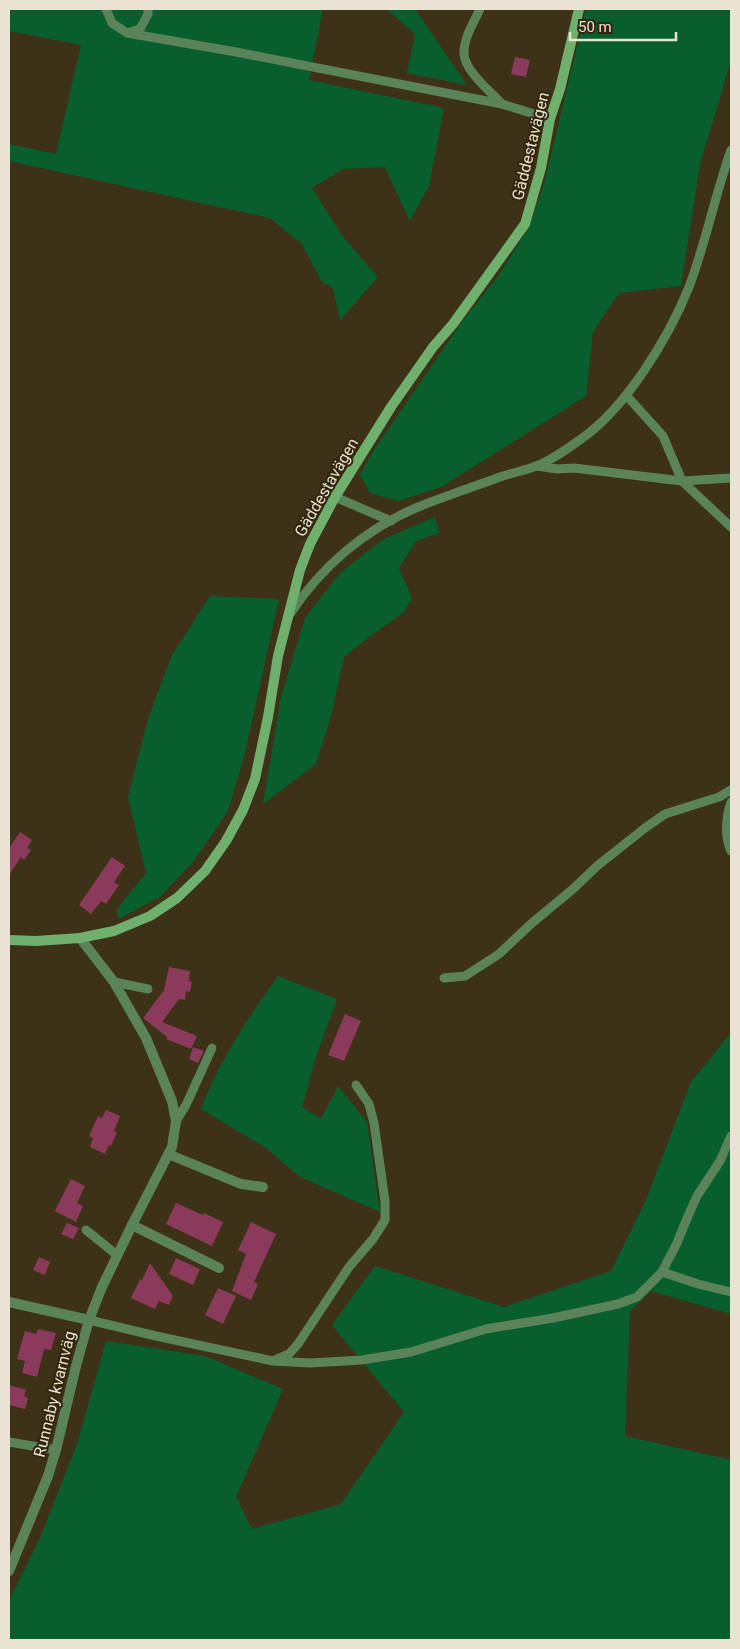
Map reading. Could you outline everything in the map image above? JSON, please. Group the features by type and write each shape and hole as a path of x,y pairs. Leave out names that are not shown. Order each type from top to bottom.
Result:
{"street":[{"name":"Gäddestavägen","path":"9,940 36,941 80,938 114,931 150,916 177,898 205,871 226,841 243,810 255,779 278,656 300,570 310,544 335,496 412,377 525,224 541,168 550,119 560,89 579,9"},
{"name":"Runnaby kvarnväg","path":"9,1572 48,1476 89,1320 117,1255 172,1147 176,1121 172,1101 146,1038 114,982 80,938"},
{"path":"168,1154 241,1184 263,1188"},
{"path":"132,1225 219,1268"},
{"path":"9,1302 89,1320"}],"lane":[{"path":"106,9 112,23 127,33 502,104 550,119"},
{"path":"127,33 140,29 148,14 148,9"},
{"path":"480,9 466,41 464,53 467,67 502,104"},
{"path":"287,619 301,598 338,556 369,533 417,507 511,473 537,466 582,439 605,418 626,395 665,336 689,286 720,180 731,150"},
{"path":"626,395 663,436 682,480 731,527"},
{"path":"537,466 557,469 574,468 682,480 731,478"},
{"path":"335,496 391,521"},
{"path":"444,978 465,976 499,954 574,889 597,866 666,814 731,790"},
{"path":"731,802 726,816 728,845 731,851"},
{"path":"114,982 148,989"},
{"path":"176,1121 186,1105 212,1048"},
{"path":"273,1360 289,1354 298,1344 349,1267 381,1228 385,1220 385,1201 374,1123 369,1104 356,1085"},
{"path":"89,1320 273,1360 310,1363 376,1358 411,1352 486,1329 553,1318 618,1304 637,1297 662,1272 697,1196 720,1161 731,1136"},
{"path":"86,1230 117,1255"},
{"path":"662,1272 698,1284 731,1292"},
{"path":"9,1442 56,1450"}],"green space":[{"path":"9,9 323,9 309,80 444,108 429,186 410,221 385,167 343,169 312,188 343,237 378,277 340,320 333,288 322,282 302,244 270,218 9,161 9,144 56,154 81,45 9,31"},
{"path":"386,9 415,9 467,85 407,73 415,34"},
{"path":"586,9 731,9 731,60 700,164 681,286 619,293 593,332 586,396 441,487 398,501 370,493 360,475 372,453 461,323 498,276 528,229 544,184"},
{"path":"435,517 439,533 416,541 399,568 412,598 404,612 344,657 331,716 316,764 263,804 281,697 305,618 341,572 384,539"},
{"path":"210,596 279,599 245,753 228,811 193,862 160,897 118,919 117,909 146,873 128,797 148,719 172,655"},
{"path":"278,976 337,999 317,1054 302,1107 321,1119 338,1086 367,1122 380,1212 300,1177 266,1148 201,1109 225,1057"},
{"path":"731,1033 731,1314 651,1291 630,1311 625,1436 731,1460 731,1640 9,1640 9,1601 40,1538 77,1444 106,1341 205,1356 283,1389 236,1497 252,1529 341,1504 404,1412 332,1325 375,1266 504,1307 611,1271 646,1200 691,1082"}],"building":[{"path":"515,57 530,60 526,77 511,74"},
{"path":"20,832 32,840 27,848 31,850 24,860 21,857 9,875 9,848"},
{"path":"112,857 125,866 114,882 119,885 106,904 101,901 91,914 79,905"},
{"path":"169,967 190,971 189,981 192,982 190,992 186,991 185,1000 179,999 162,1022 197,1036 191,1049 166,1039 167,1037 143,1018 164,990"},
{"path":"345,1014 361,1021 344,1061 328,1055"},
{"path":"193,1047 204,1051 198,1063 189,1059"},
{"path":"106,1110 120,1116 114,1131 117,1132 105,1154 90,1147 93,1138 89,1136 98,1116 102,1118"},
{"path":"71,1179 85,1186 77,1203 83,1206 76,1222 55,1211"},
{"path":"176,1203 223,1222 212,1246 166,1224"},
{"path":"251,1222 276,1234 254,1282 258,1284 251,1300 232,1291 246,1254 238,1250"},
{"path":"67,1223 79,1228 73,1239 61,1234"},
{"path":"39,1257 50,1262 45,1275 33,1270"},
{"path":"176,1258 200,1269 193,1285 169,1274"},
{"path":"150,1263 173,1296 169,1305 159,1301 155,1309 131,1298"},
{"path":"218,1288 236,1296 223,1324 205,1315"},
{"path":"38,1329 56,1333 51,1350 44,1349 37,1377 22,1373 25,1361 17,1359 25,1331 36,1334"},
{"path":"9,1385 26,1390 24,1396 28,1398 25,1409 9,1405"}]}
